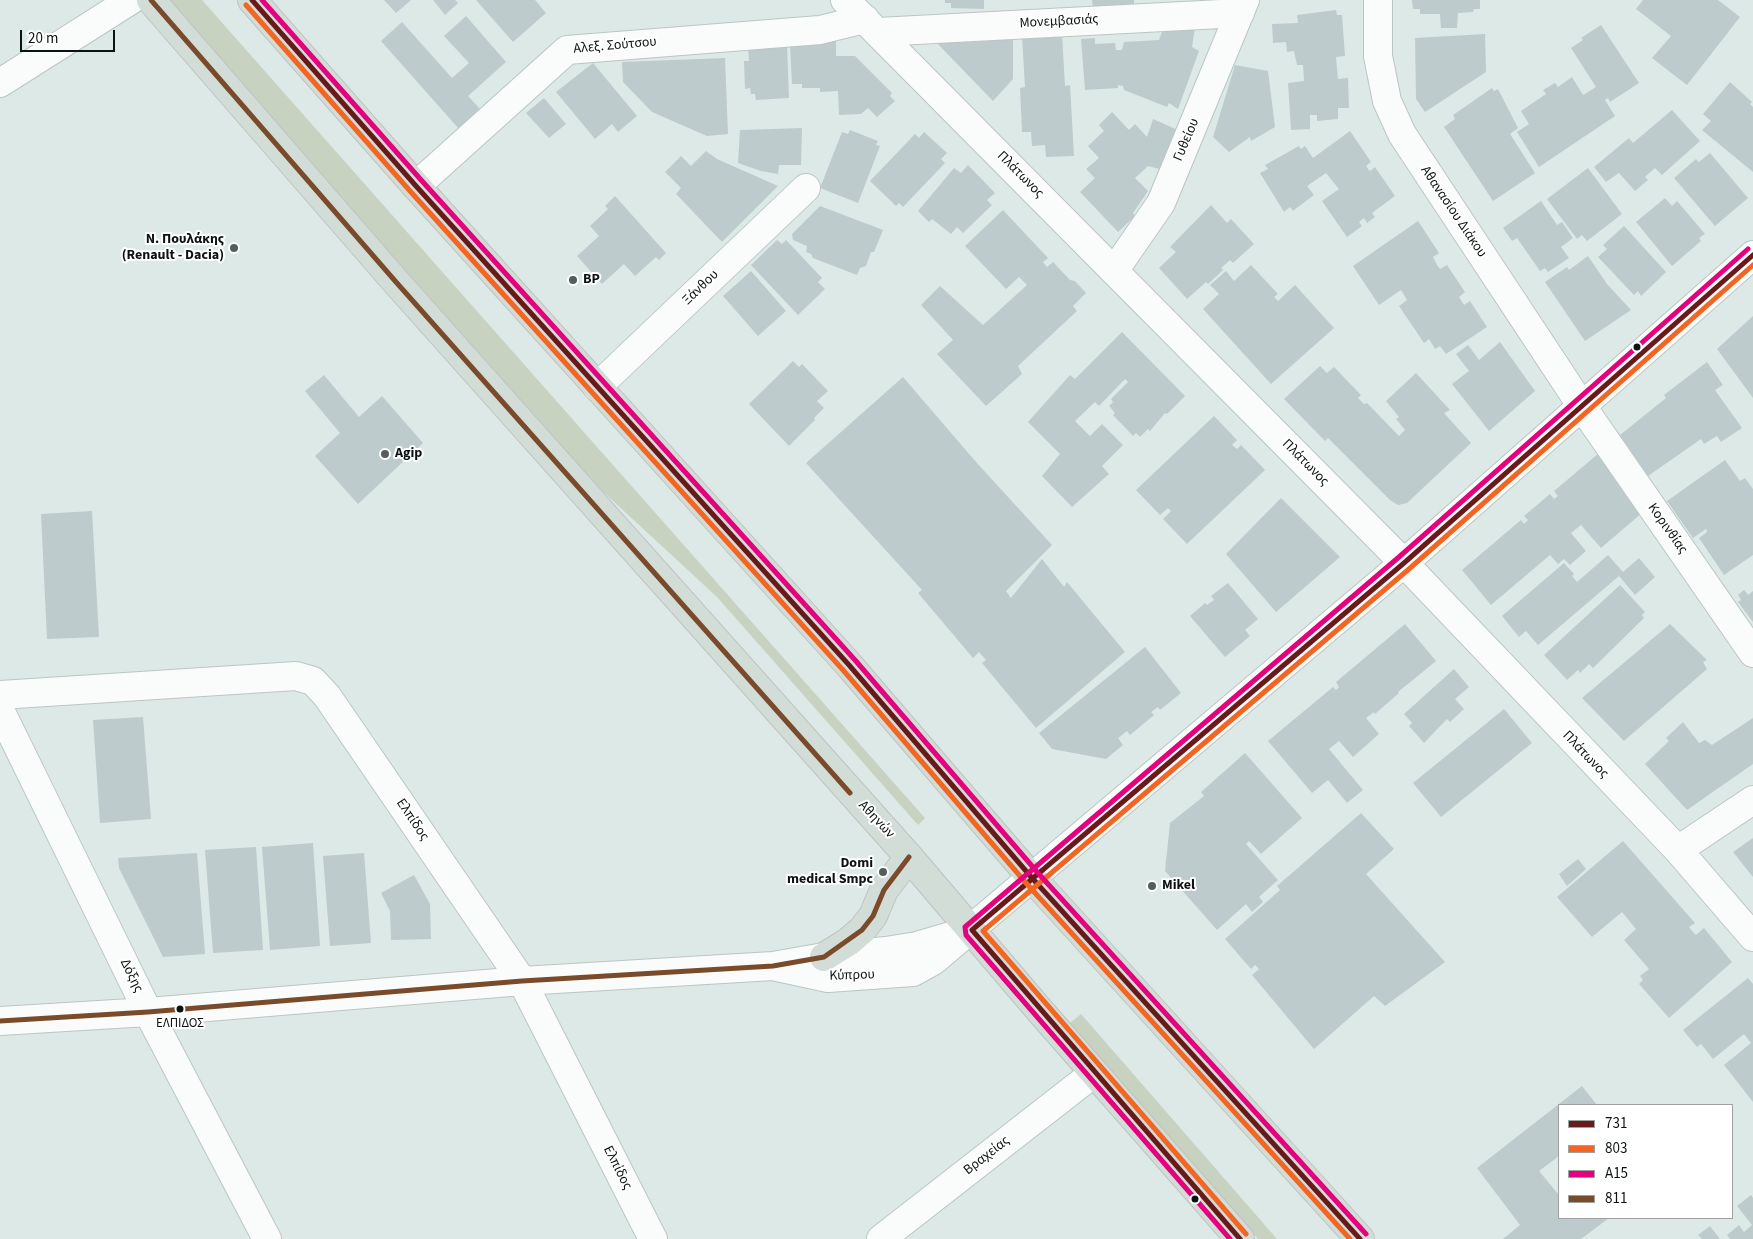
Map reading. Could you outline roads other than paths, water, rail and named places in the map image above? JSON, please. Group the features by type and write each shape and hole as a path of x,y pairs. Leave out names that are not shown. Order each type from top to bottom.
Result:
{"highway":[{"name":"Αθηνών","path":"151,0 416,305 909,857 1094,1073 1240,1239"},
{"path":"252,0 416,186 849,666 1032,878 1360,1239"},
{"path":"824,957 848,942 862,930 873,916 884,890 909,857"}],"street":[{"path":"0,83 131,0"},
{"name":"Πλάτωνος","path":"845,0 1404,563 1678,850 1753,937"},
{"name":"Αθανασίου Διάκου","path":"1378,0 1378,56 1387,102 1402,134 1581,406"},
{"name":"Μονεμβασιάς","path":"871,25 1243,6"},
{"name":"Γυθείου","path":"1114,271 1161,203 1243,6"},
{"name":"Αλεξ. Σούτσου","path":"416,186 567,50 871,25"},
{"name":"Ξάνθου","path":"597,387 806,188"},
{"path":"972,930 1404,563 1581,406 1752,259"},
{"name":"Κορινθίας","path":"1581,406 1753,653"},
{"name":"Ελπίδος","path":"0,695 296,676 313,681 327,696 522,981 653,1239"},
{"name":"Δόξης","path":"0,710 148,1012 268,1239"},
{"path":"1678,850 1753,800"},
{"name":"Κύπρου","path":"774,966 828,978 913,972 933,961 972,930"},
{"name":"Κύπρου","path":"0,1021 148,1012 522,981 774,966 824,957 901,948 972,930"},
{"name":"Βραχείας","path":"881,1239 1094,1073"}],"place":[{"name":"Ν. Πουλάκης (Renault - Dacia)","path":"234,248"},
{"name":"BP","path":"573,280"},
{"name":"Agip","path":"385,454"},
{"name":"Domi medical Smpc","path":"883,872"},
{"name":"Mikel","path":"1152,886"},
{"name":"ΕΛΠΙΔΟΣ","path":"180,1009"}]}
